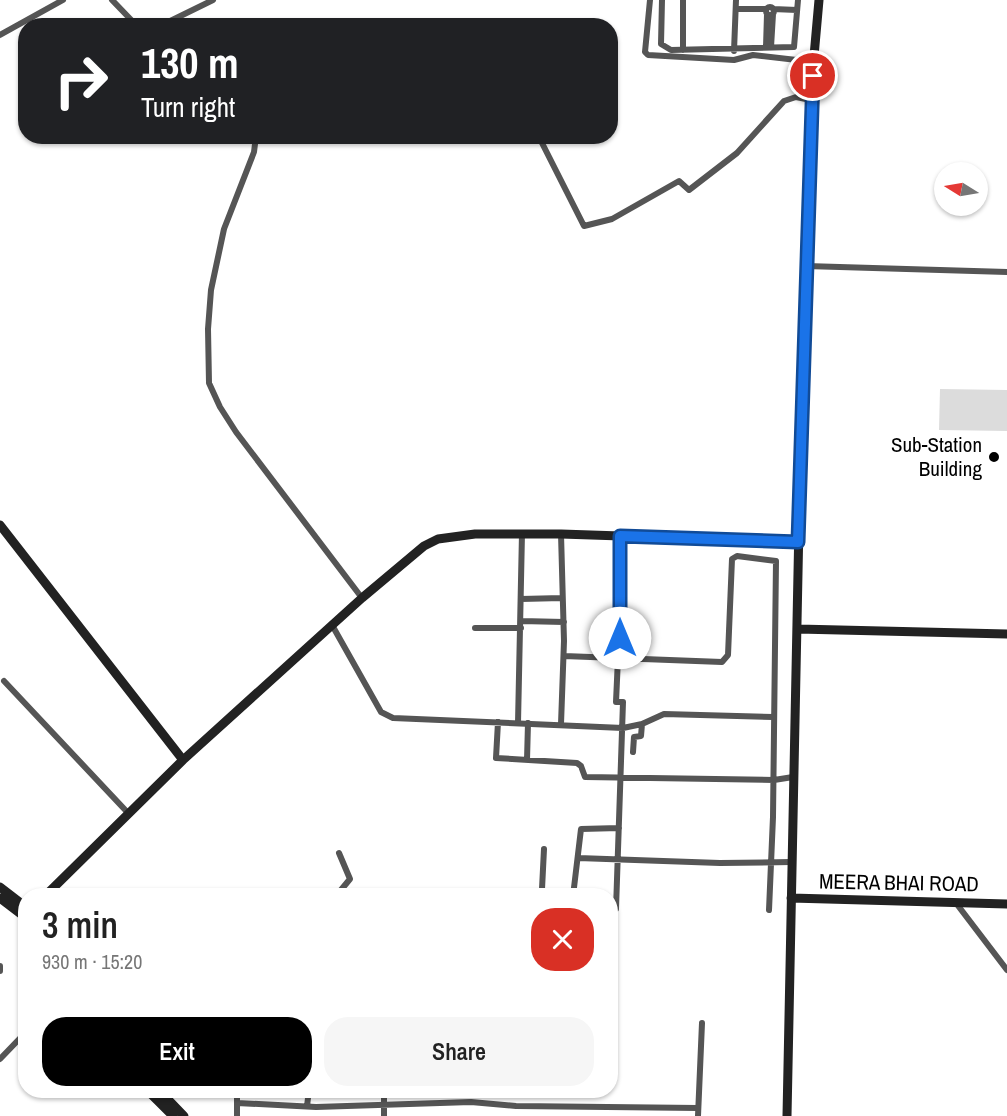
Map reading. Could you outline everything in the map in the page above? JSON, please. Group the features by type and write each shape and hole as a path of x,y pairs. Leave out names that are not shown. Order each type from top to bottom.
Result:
{"street":[{"path":"31,18 63,0"},
{"path":"112,0 129,18"},
{"path":"176,18 213,0"},
{"path":"650,0 645,54 734,60 753,55 814,62"},
{"path":"662,0 661,44 667,49 734,51 794,47 798,0"},
{"path":"683,0 683,50"},
{"path":"734,51 736,0"},
{"path":"787,1116 798,542 811,100 819,0"},
{"path":"736,9 770,12 797,10"},
{"path":"769,47 770,12"},
{"path":"0,35 18,25"},
{"path":"543,144 584,226 612,219 679,181 689,190 737,153 784,101 796,97 811,100"},
{"path":"255,144 254,152 224,229 211,290 207,336 209,383 220,408 236,432 362,598"},
{"path":"806,266 1007,272"},
{"path":"0,525 183,760"},
{"path":"53,888 183,760 362,598 418,551 438,539 475,534 522,533 798,542"},
{"path":"518,723 522,533"},
{"path":"561,534 564,622 561,724"},
{"path":"617,888 623,728 623,702 615,702 619,658 620,536"},
{"path":"564,656 725,661 729,655 732,559 737,556 774,559 777,566 773,717 774,780 769,910"},
{"path":"521,598 562,598"},
{"path":"521,621 564,622"},
{"path":"332,625 381,712 388,717 623,728 642,724 664,714 773,717"},
{"path":"475,628 521,628"},
{"path":"798,628 1007,634"},
{"path":"4,681 129,814"},
{"path":"498,722 496,758 576,763 581,766 585,777 774,780 793,777"},
{"path":"527,760 528,723"},
{"path":"633,752 634,737 641,736 642,724"},
{"path":"574,888 581,829 619,828"},
{"path":"542,888 544,849"},
{"path":"339,853 350,879 343,888"},
{"path":"578,858 791,862"},
{"path":"0,887 18,906"},
{"path":"0,898 18,910"},
{"name":"MEERA BHAI ROAD","path":"791,898 1007,904"},
{"path":"956,903 1007,970"},
{"path":"698,1116 702,1023"},
{"path":"0,1059 18,1040"},
{"path":"155,1098 173,1116"},
{"path":"167,1098 184,1116"},
{"path":"237,1098 237,1116"},
{"path":"307,1106 308,1098"},
{"path":"384,1098 384,1116"},
{"path":"237,1103 307,1106 471,1102 516,1106 698,1108"},
{"path":"634,1108 634,1116"}],"shaded area":[{"path":"940,389 1007,390 1007,431 939,430"}],"place":[{"name":"Sub-Station Building","path":"994,457"}],"route":[{"path":"620,638 620,536 798,542 803,326 813,76"}]}
